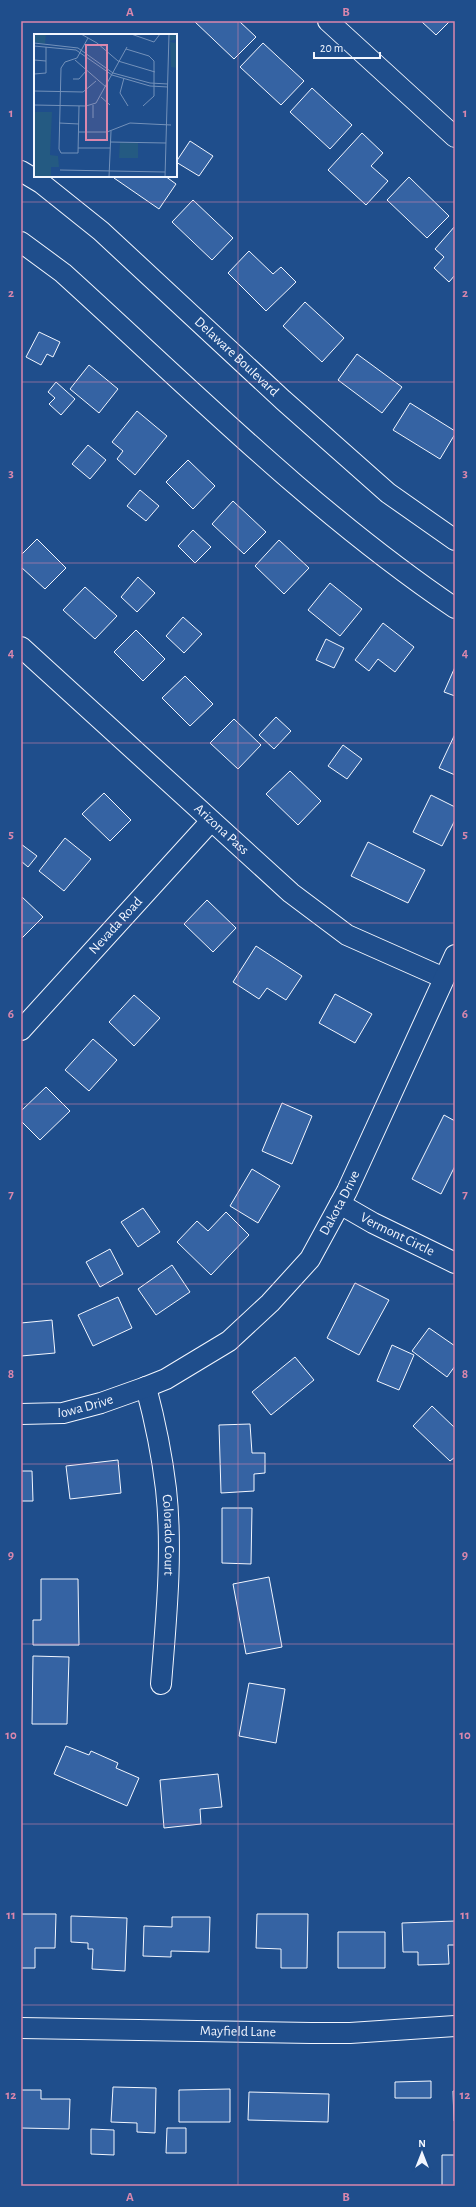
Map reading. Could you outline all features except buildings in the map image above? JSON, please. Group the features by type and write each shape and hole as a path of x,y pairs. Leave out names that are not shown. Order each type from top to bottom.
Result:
{"street":[{"path":"328,21 455,137"},
{"name":"Delaware Boulevard","path":"21,170 41,183 102,231 278,395 388,493 455,540"},
{"path":"21,242 63,273 301,490 410,578 455,608"},
{"name":"Arizona Pass","path":"21,647 291,893 347,936 444,978"},
{"name":"Nevada Road","path":"21,1030 211,821"},
{"name":"Dakota Drive","path":"146,1388 166,1379 229,1341 270,1303 310,1259 340,1204 390,1099 455,954"},
{"name":"Vermont Circle","path":"340,1204 373,1223 455,1263"},
{"name":"Iowa Drive","path":"21,1414 62,1413 102,1403 146,1388"},
{"name":"Colorado Court","path":"146,1388 156,1423 166,1490 168,1557 161,1684"},
{"name":"Mayfield Lane","path":"21,2028 350,2033 455,2026"}]}
